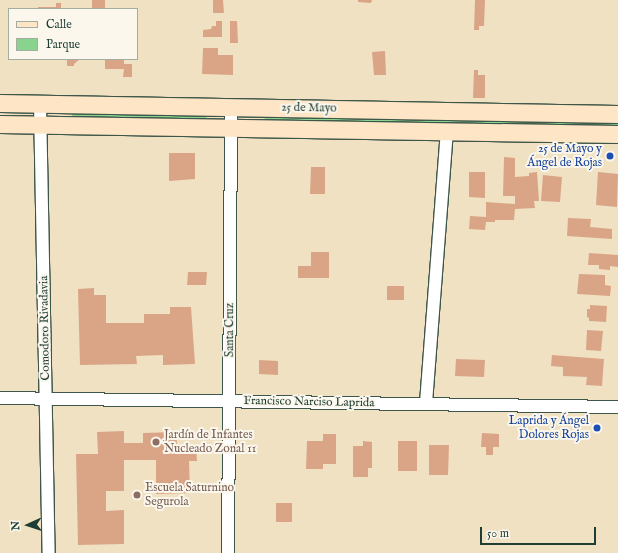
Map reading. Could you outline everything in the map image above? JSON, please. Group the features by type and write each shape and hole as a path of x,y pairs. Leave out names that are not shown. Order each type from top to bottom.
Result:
{"street":[{"name":"25 de Mayo","path":"0,103 618,114"},
{"name":"Comodoro Rivadavia","path":"40,104 49,553"},
{"name":"Santa Cruz","path":"228,553 231,107"},
{"name":"25 de Mayo","path":"0,124 618,134"},
{"path":"426,403 447,131"},
{"name":"Francisco Narciso Laprida","path":"0,398 426,403 618,407"}],"green space":[{"path":"73,112 205,115 207,117 205,119 73,117"},
{"path":"264,116 618,121 618,126 265,120"}],"building":[{"path":"92,0 105,0 105,8 92,8"},
{"path":"213,0 223,0 224,13 213,13"},
{"path":"358,0 372,0 371,3 358,2"},
{"path":"475,0 485,0 484,26 479,26 479,30 474,30"},
{"path":"56,3 61,3 61,8 38,8 38,7 56,7"},
{"path":"216,21 222,21 222,37 203,37 203,30 211,29 212,26 216,26"},
{"path":"230,21 237,21 238,43 230,43"},
{"path":"203,48 218,48 218,55 233,55 233,75 202,74"},
{"path":"385,51 386,75 374,75 372,52"},
{"path":"67,60 79,60 74,64 74,66 67,66"},
{"path":"105,60 124,60 124,64 132,64 132,77 123,77 124,69 105,69"},
{"path":"474,70 478,70 478,75 485,75 485,98 473,98"},
{"path":"169,153 195,153 195,179 169,181"},
{"path":"504,157 515,158 515,177 529,176 529,173 537,172 539,201 534,201 535,208 515,209 514,220 495,220 495,222 486,222 485,230 469,229 470,216 486,217 486,202 515,204 515,196 503,196"},
{"path":"311,167 325,167 325,194 310,194"},
{"path":"469,172 485,172 485,198 469,197"},
{"path":"598,172 618,174 617,207 596,205"},
{"path":"543,175 562,177 560,202 541,201"},
{"path":"568,218 591,219 590,227 612,229 612,239 567,236"},
{"path":"311,252 329,252 329,278 298,278 298,266 311,266"},
{"path":"589,253 618,255 618,267 610,266 610,270 599,269 599,265 588,265"},
{"path":"188,272 207,272 206,285 187,285"},
{"path":"579,274 605,275 605,285 611,286 610,296 577,294"},
{"path":"387,286 404,286 404,300 387,300"},
{"path":"94,288 94,295 106,295 106,323 144,323 144,314 170,314 170,307 191,307 195,364 163,365 163,355 136,356 137,364 80,365 78,289"},
{"path":"590,305 607,306 606,322 589,321 589,318 587,317 587,309 590,309"},
{"path":"587,330 603,331 601,351 586,350"},
{"path":"552,355 604,359 602,386 586,385 587,377 563,376 563,367 551,366"},
{"path":"456,359 485,360 484,377 455,376"},
{"path":"259,360 278,361 278,375 259,374"},
{"path":"124,431 124,443 143,443 143,433 176,432 177,445 196,445 197,461 189,461 190,493 156,494 156,460 124,460 124,491 106,491 106,511 124,510 124,544 78,545 76,454 98,454 97,432"},
{"path":"482,433 499,434 499,447 493,447 493,455 486,455 486,447 481,447"},
{"path":"323,434 336,434 336,464 323,464 323,469 306,469 307,441 323,441"},
{"path":"363,441 372,442 372,468 368,468 368,477 353,477 353,446 363,446"},
{"path":"398,441 417,441 417,471 398,471"},
{"path":"429,445 449,445 448,475 429,475"},
{"path":"276,503 292,503 292,522 276,522"}],"place":[{"name":"25 de Mayo y Ángel de Rojas","path":"610,156"},
{"name":"Laprida y Ángel Dolores Rojas","path":"597,428"},
{"name":"Jardín de Infantes Nucleado Zonal 11","path":"156,442"},
{"name":"Escuela Saturnino Segurola","path":"137,495"}]}
